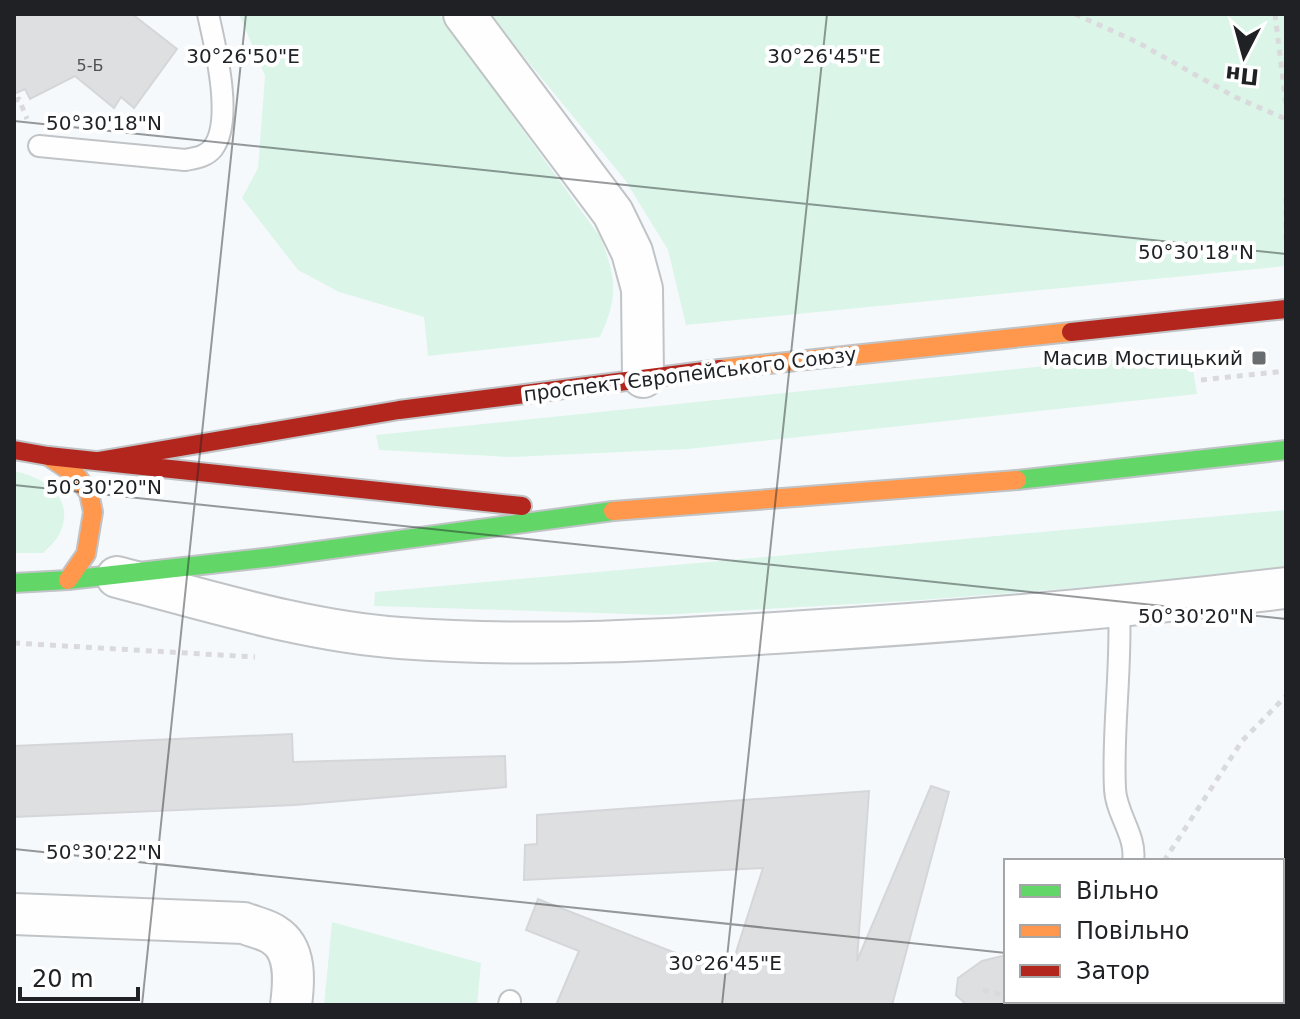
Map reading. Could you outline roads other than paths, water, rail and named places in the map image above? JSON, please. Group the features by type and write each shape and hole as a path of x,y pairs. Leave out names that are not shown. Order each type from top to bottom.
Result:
{"main road":[{"name":"проспект Європейського Союзу","path":"98,461 399,410 643,377 1286,309"},
{"name":"проспект Європейського Союзу","path":"14,450 592,513"},
{"name":"проспект Європейського Союзу","path":"14,583 68,580 273,557 592,513 1040,478 1286,450"},
{"path":"48,456 76,475 89,493 93,512 86,554 68,580"}],"street":[{"path":"464,14 613,213 632,252 642,289 643,377"},
{"name":"проспект Європейського Союзу","path":"109,575 319,628 399,638 475,641 656,641 1119,608 1286,588"},
{"path":"14,914 244,923 275,935 288,949 294,976 291,1005"}],"lane":[{"path":"39,146 185,160 201,157 212,149 219,134 222,93 219,62 208,14"},
{"path":"1119,608 1115,793 1135,850 1133,859"}],"place":[{"name":"Масив Мостицький","path":"1259,358"}]}
